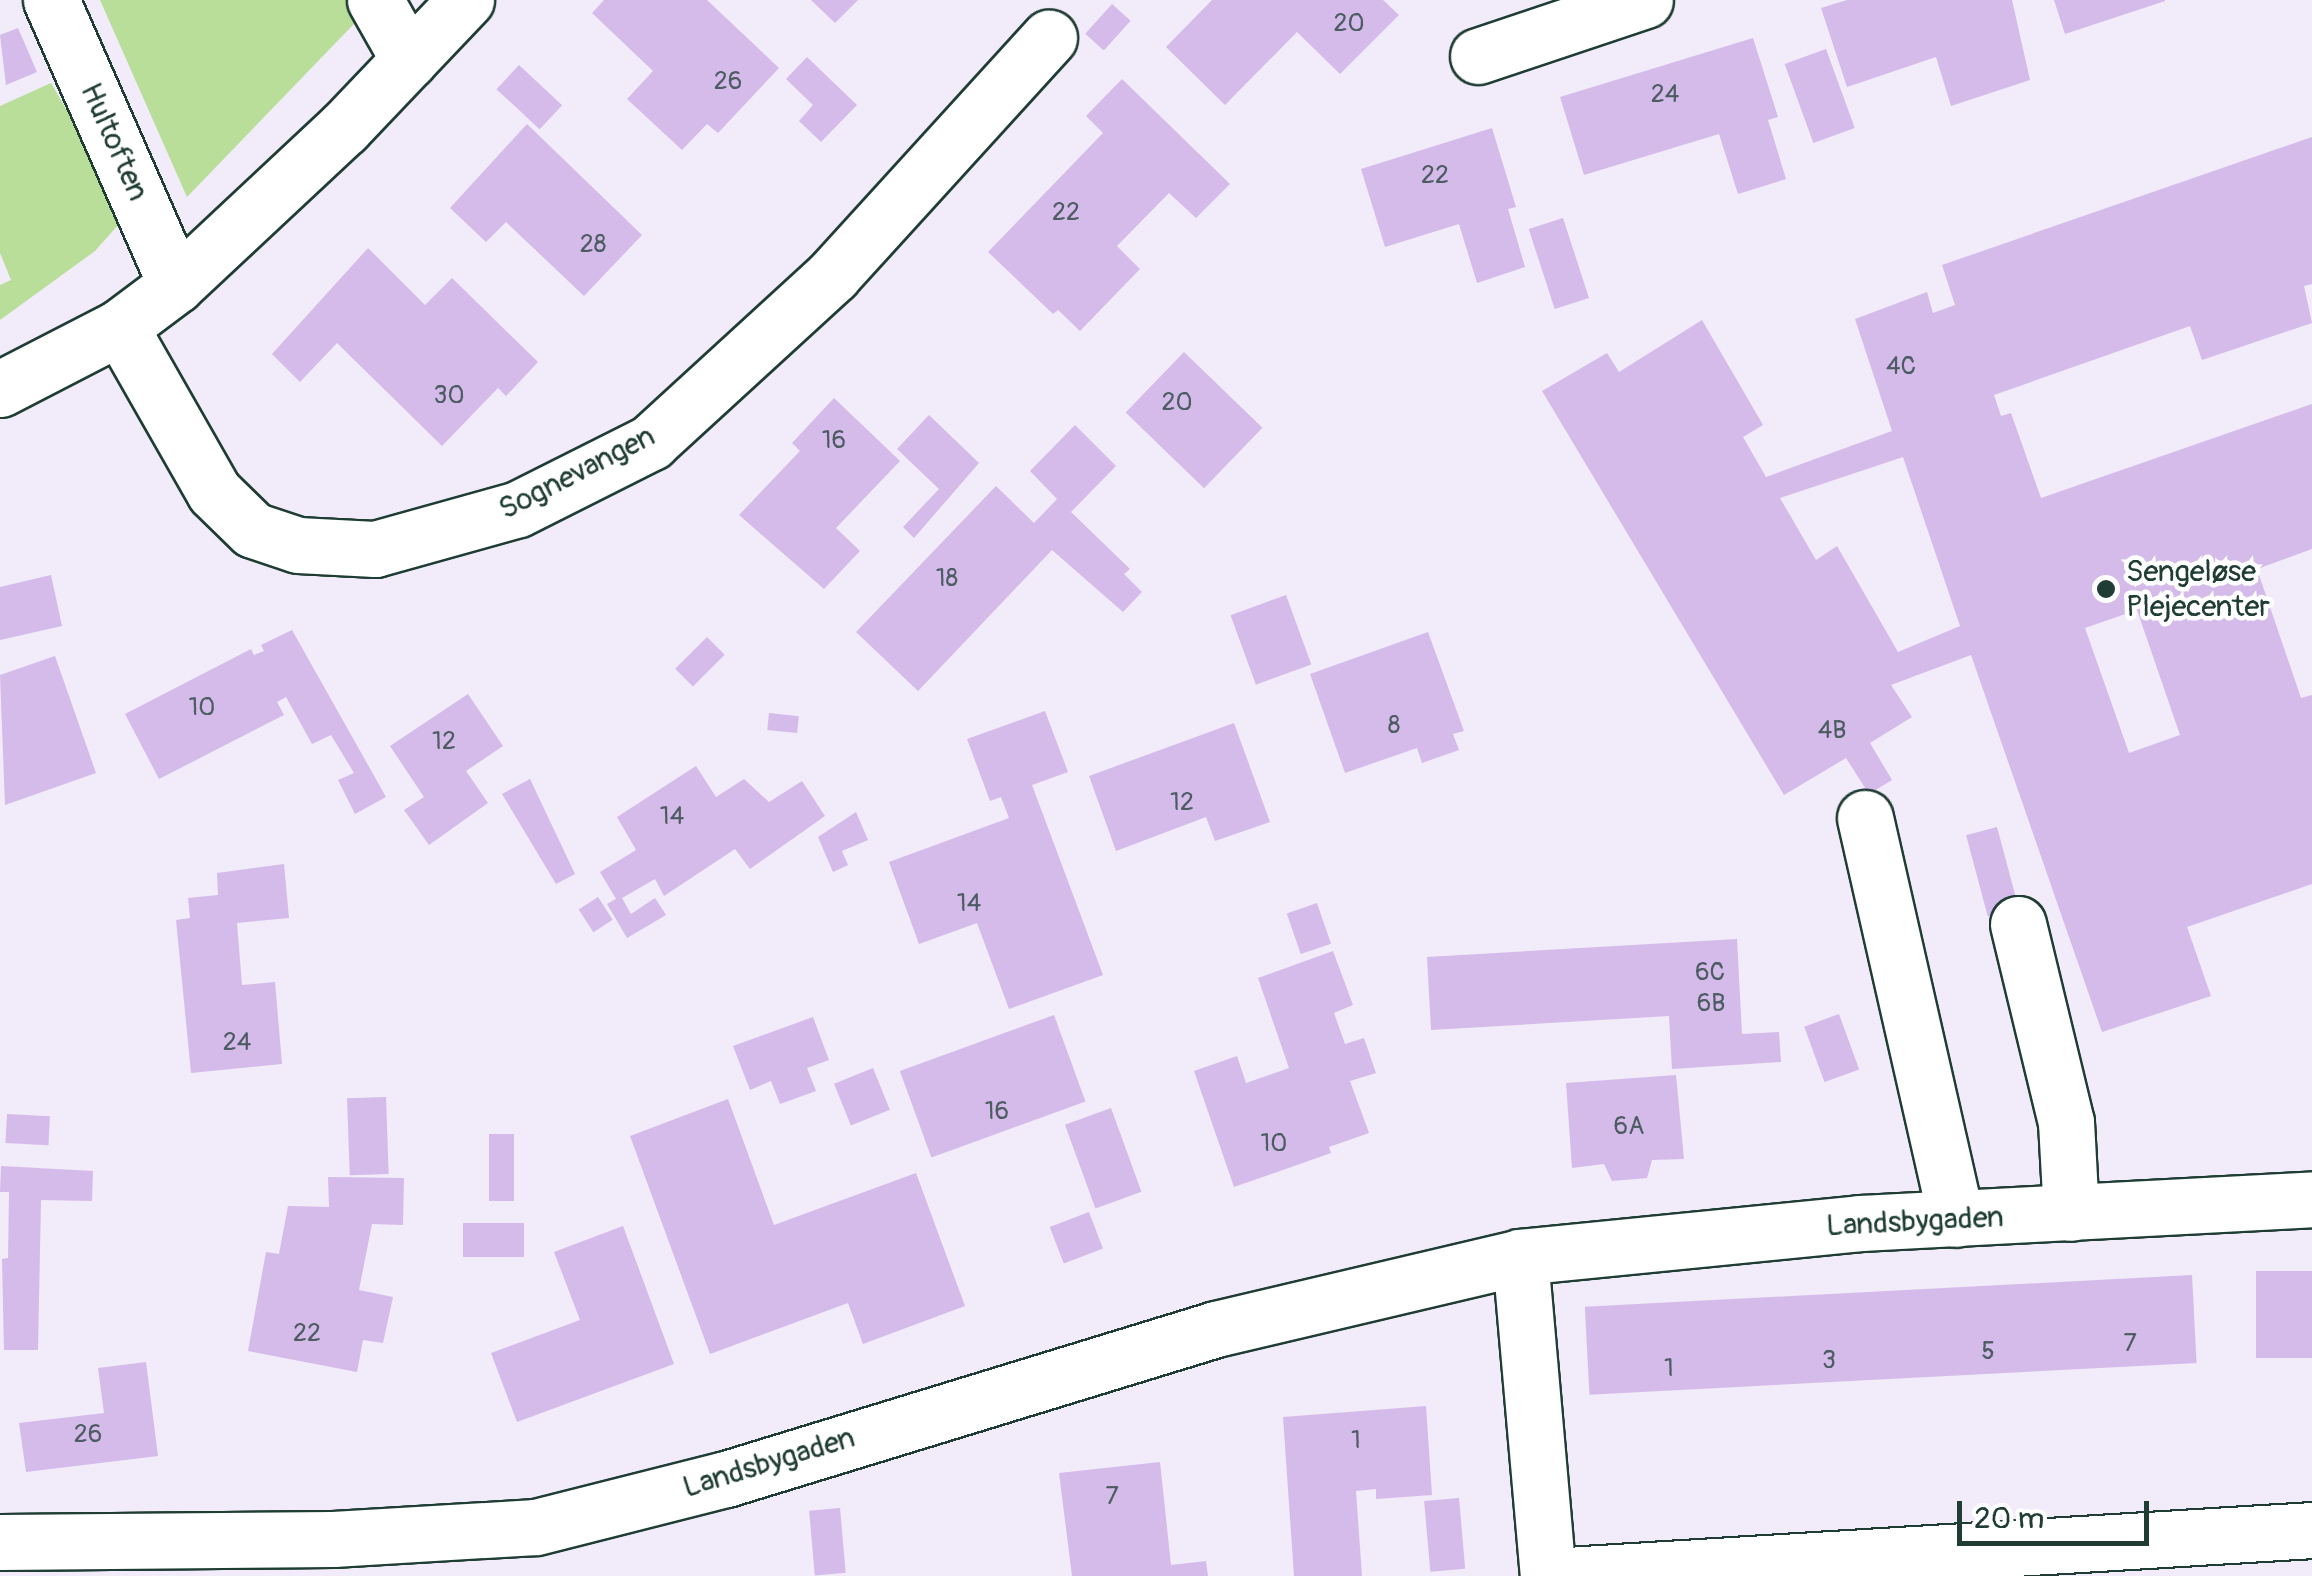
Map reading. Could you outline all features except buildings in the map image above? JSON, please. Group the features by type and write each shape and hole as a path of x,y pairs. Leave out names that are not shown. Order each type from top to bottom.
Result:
{"street":[{"name":"Hultoften","path":"51,0 176,284"},
{"path":"375,0 409,60"},
{"path":"0,389 120,327 176,284 466,0"},
{"path":"1478,56 1646,0"},
{"name":"Sognevangen","path":"120,327 214,492 253,530 298,546 375,550 518,509 651,442 833,275 1050,38"},
{"path":"1865,818 1956,1219"},
{"path":"2018,924 2066,1122 2071,1213"},
{"name":"Landsbygaden","path":"0,1542 333,1540 536,1527 726,1479 1216,1328 1520,1258 1956,1219 2312,1199"},
{"path":"1520,1258 1549,1576 2185,1557 2312,1530"}],"green space":[{"path":"100,0 377,0 187,197"},
{"path":"51,83 113,191 119,224 95,251 0,320 0,285 11,280 0,253 0,106"}],"place":[{"name":"Sengeløse Plejecenter","path":"2106,589"}]}
